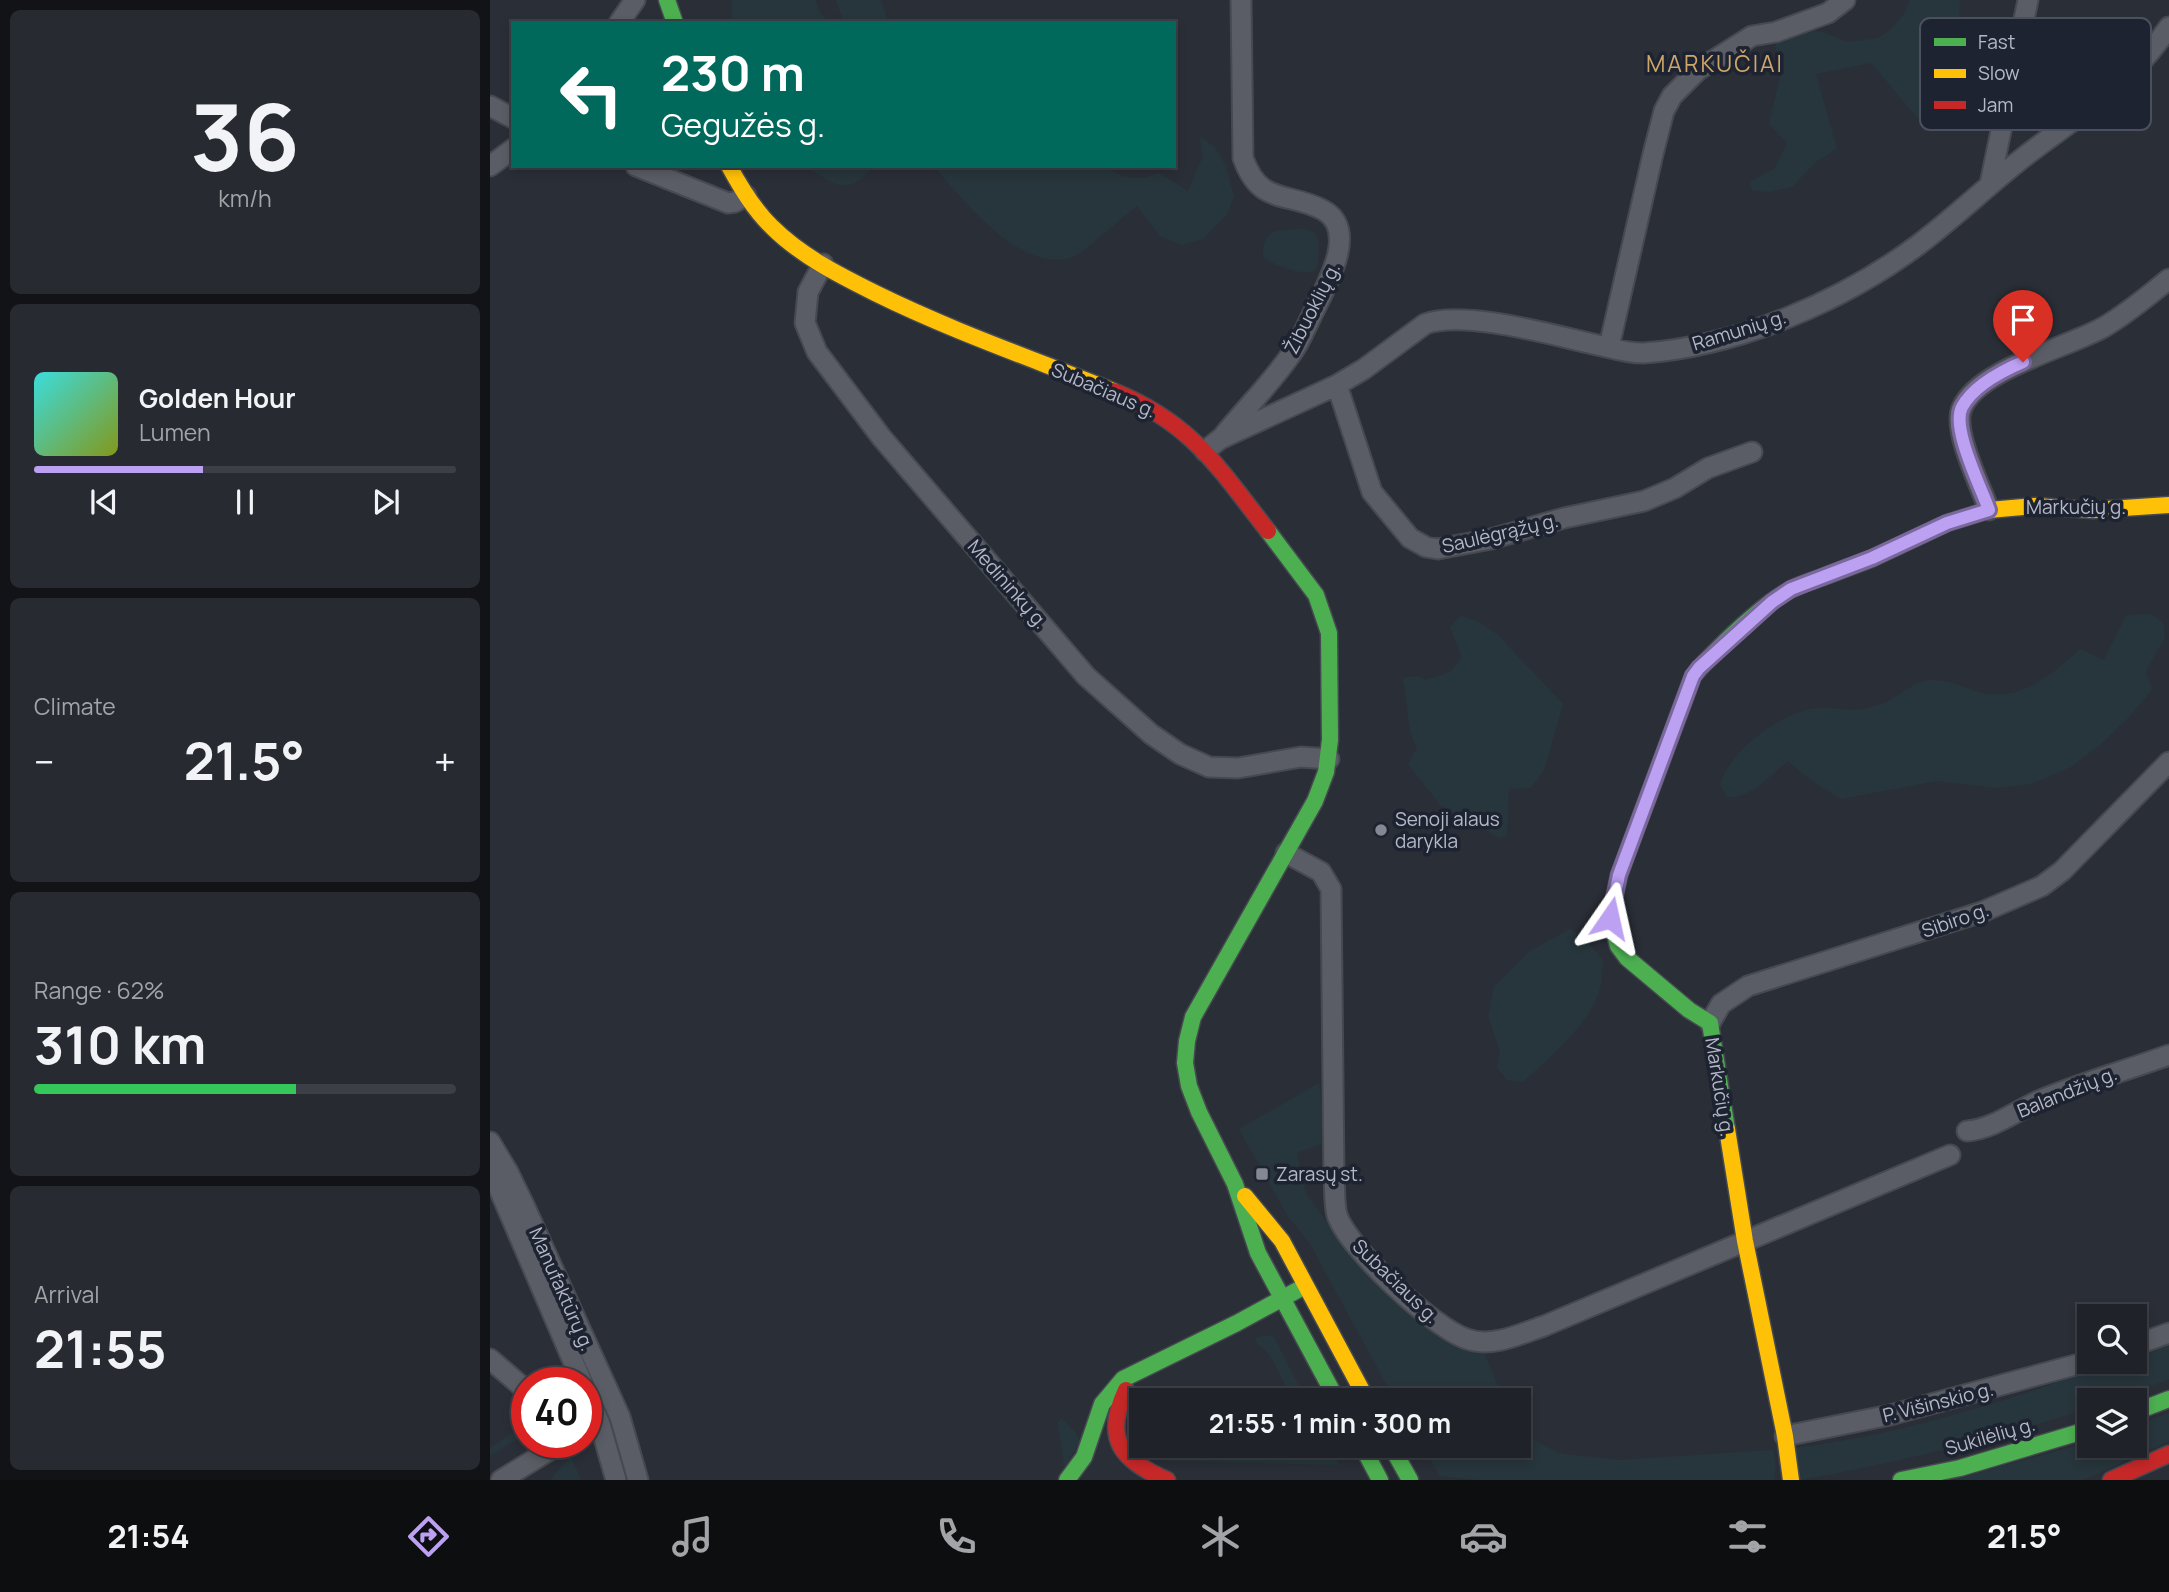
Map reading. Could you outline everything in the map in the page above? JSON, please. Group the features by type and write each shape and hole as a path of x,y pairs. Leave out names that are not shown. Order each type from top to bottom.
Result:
{"street":[{"path":"619,21 635,0"},
{"path":"667,0 674,21"},
{"name":"Žibuoklių g.","path":"1212,445 1294,351 1339,255 1339,230 1335,219 1322,209 1265,191 1249,176 1243,158 1241,0"},
{"path":"1609,347 1658,133 1664,111 1672,96 1698,70 1752,36 1776,32 1828,13 1845,0"},
{"path":"2024,18 2028,0"},
{"name":"Ramunių g.","path":"2151,50 2169,27"},
{"path":"490,106 511,117"},
{"path":"1990,184 2001,130"},
{"name":"Ramunių g.","path":"1212,445 1337,385 1364,369 1425,324 1437,320 1449,318 1492,323 1641,354 1711,343 1827,301 1876,274 1919,244 1990,184 2061,130"},
{"path":"490,166 511,150"},
{"path":"641,168 728,203 746,196"},
{"name":"Subačiaus g.","path":"730,168 746,196 774,228 823,264 883,297 944,325 1133,399 1212,445 1316,595 1329,633 1329,759 1315,801 1193,1017 1185,1063 1189,1086 1207,1130 1235,1184 1258,1253 1330,1388"},
{"name":"Medininkų g.","path":"823,264 808,292 805,323 817,352 882,438 1086,676 1151,734 1209,767 1238,768 1301,757 1329,759"},
{"path":"1989,510 1961,435 1961,409 1971,395 2004,371 2105,327 2169,279"},
{"name":"Saulėgrąžų g.","path":"1337,385 1372,492 1410,538 1438,550 1644,501 1675,488 1708,468 1752,452"},
{"name":"Markučių g.","path":"1791,1480 1785,1436 1745,1241 1710,1023 1689,1010 1627,958 1618,946 1610,918 1619,875 1693,676 1709,657 1772,602 1791,589 1872,558 1947,523 1989,510 2035,506 2092,510 2169,505"},
{"name":"Sibiro g.","path":"1710,1023 1721,1004 1748,986 1982,912 2042,886 2062,871 2169,762"},
{"name":"Subačiaus g.","path":"1286,853 1321,872 1331,889 1334,1177 1337,1214 1349,1237 1415,1305 1445,1328 1468,1339 1485,1342 1503,1340 1545,1326 1745,1241"},
{"name":"Balandžių g.","path":"1967,1131 1982,1130 2036,1102 2117,1071 2169,1055"},
{"name":"Manufaktūrų g.","path":"490,1142 524,1205 620,1417 638,1480"},
{"path":"1745,1241 1950,1155"},
{"name":"Manufaktūrų g.","path":"490,1168 576,1367"},
{"name":"Subačiaus g.","path":"1235,1184 1282,1241 1360,1388"},
{"path":"1067,1480 1084,1462 1097,1416 1110,1390 1123,1379 1305,1286"},
{"path":"2147,1341 2169,1333"},
{"path":"490,1359 511,1377"},
{"path":"1158,1363 1128,1388 1119,1402 1115,1427 1119,1445 1125,1455 1144,1472 1167,1480"},
{"name":"P. Višinskio g.","path":"1785,1436 1890,1415 2077,1365"},
{"path":"2147,1407 2169,1399"},
{"name":"Sukilėlių g.","path":"1901,1480 1960,1468 2077,1433"},
{"path":"602,1448 616,1480"},
{"path":"2111,1480 2169,1454"},
{"path":"501,1480 536,1458"},
{"path":"1368,1458 1380,1480"},
{"path":"1398,1458 1410,1480"}],"shaded area":[{"path":"732,0 816,0 818,10 827,21 732,21"},
{"path":"836,0 881,0 887,19 881,21 843,21"},
{"path":"1910,0 1960,0 1959,18 1920,18 1920,117 1916,116 1871,63 1816,74 1837,149 1817,161 1792,187 1767,192 1752,190 1749,182 1774,169 1787,143 1769,124 1781,73 1775,45 1788,32 1819,31 1849,42 1878,38 1893,28"},
{"path":"1200,137 1215,147 1225,164 1234,196 1227,214 1203,239 1181,245 1160,236 1137,206 1079,254 1053,260 1033,255 995,231 935,168 1104,168 1137,178 1159,173 1188,191 1203,156"},
{"path":"809,168 872,168 849,184 841,185 825,179"},
{"path":"1303,229 1314,232 1318,240 1318,262 1315,270 1297,271 1263,257 1263,247 1269,235"},
{"path":"2150,614 2163,622 2165,637 2146,671 2152,690 2100,745 2071,767 2031,784 1997,788 1937,781 1841,799 1812,781 1788,761 1745,794 1728,797 1720,785 1734,759 1758,735 1802,711 1820,708 1853,710 1886,703 1917,684 1931,680 1946,681 1988,694 2015,692 2038,682 2080,649 2104,660 2126,615"},
{"path":"1461,616 1479,622 1498,635 1563,704 1544,770 1531,788 1509,789 1507,835 1500,838 1441,806 1408,764 1417,747 1410,731 1402,678 1416,676 1426,680 1450,672 1462,658 1450,627"},
{"path":"1570,929 1584,938 1603,960 1601,985 1596,1001 1568,1039 1523,1082 1507,1080 1497,1068 1500,1051 1488,1016 1494,987 1529,952"},
{"path":"1319,1083 1321,1144 1297,1153 1306,1194 1333,1230 1415,1314 1450,1342 1484,1353 1499,1388 1388,1388 1310,1244 1287,1215 1239,1129"},
{"path":"1268,1335 1274,1337 1300,1388 1287,1388 1273,1361 1255,1338"},
{"path":"2169,1342 2169,1379 2145,1388 2077,1388 2077,1412 1946,1449 1801,1480 1793,1448 1879,1434 1962,1413 2080,1374 2147,1374 2147,1350"},
{"path":"2169,1413 2169,1441 2147,1451 2147,1421"},
{"path":"1061,1418 1080,1441 1064,1468 1058,1423"},
{"path":"511,1434 511,1443 490,1456 490,1448"},
{"path":"1531,1438 1559,1453 1618,1460 1773,1450 1776,1466 1774,1480 1478,1480 1440,1476 1429,1458 1531,1458"},
{"path":"2077,1445 2077,1458 2132,1458 2084,1480 1953,1480"},
{"path":"572,1458 581,1480 550,1480"},
{"path":"1159,1458 1336,1458 1340,1465 1167,1461"}],"traffic: fast":[{"path":"667,0 674,21"},
{"path":"1268,531 1316,595 1329,633 1330,740 1326,772 1315,801 1193,1017 1185,1063 1189,1086 1235,1184 1258,1253 1331,1388"},
{"path":"1727,1129 1710,1023 1689,1010 1627,958 1618,946 1610,918 1619,875 1693,676 1726,641 1767,605 1796,587 1828,575"},
{"path":"1067,1480 1084,1457 1102,1404 1123,1379 1305,1286"},
{"path":"2147,1407 2169,1399"},
{"path":"1901,1480 1960,1468 2077,1433"},
{"path":"1368,1458 1380,1480"},
{"path":"1398,1458 1410,1480"}],"traffic: slow":[{"path":"730,168 765,220 795,247 821,264 933,320 1113,391"},
{"path":"1828,575 1873,558 1947,523 1989,510 2035,506 2093,510 2169,505"},
{"path":"1727,1129 1745,1241 1785,1436 1791,1480"},
{"path":"1245,1196 1282,1241 1361,1388"}],"traffic: jam":[{"path":"1113,391 1164,417 1184,432 1218,467 1268,531"},
{"path":"1126,1390 1116,1422 1121,1446 1138,1464 1167,1480"},
{"path":"2111,1480 2169,1454"}],"place":[{"name":"Senoji alaus darykla","path":"1381,830"},
{"name":"Zarasų st.","path":"1262,1174"}],"district":[{"name":"MARKUČIAI","path":"1715,64"}],"route":[{"path":"1610,918 1619,875 1693,676 1709,657 1772,602 1791,589 1872,558 1947,523 1989,510 1961,435 1961,409 1971,395 1985,383 2023,362"}]}
